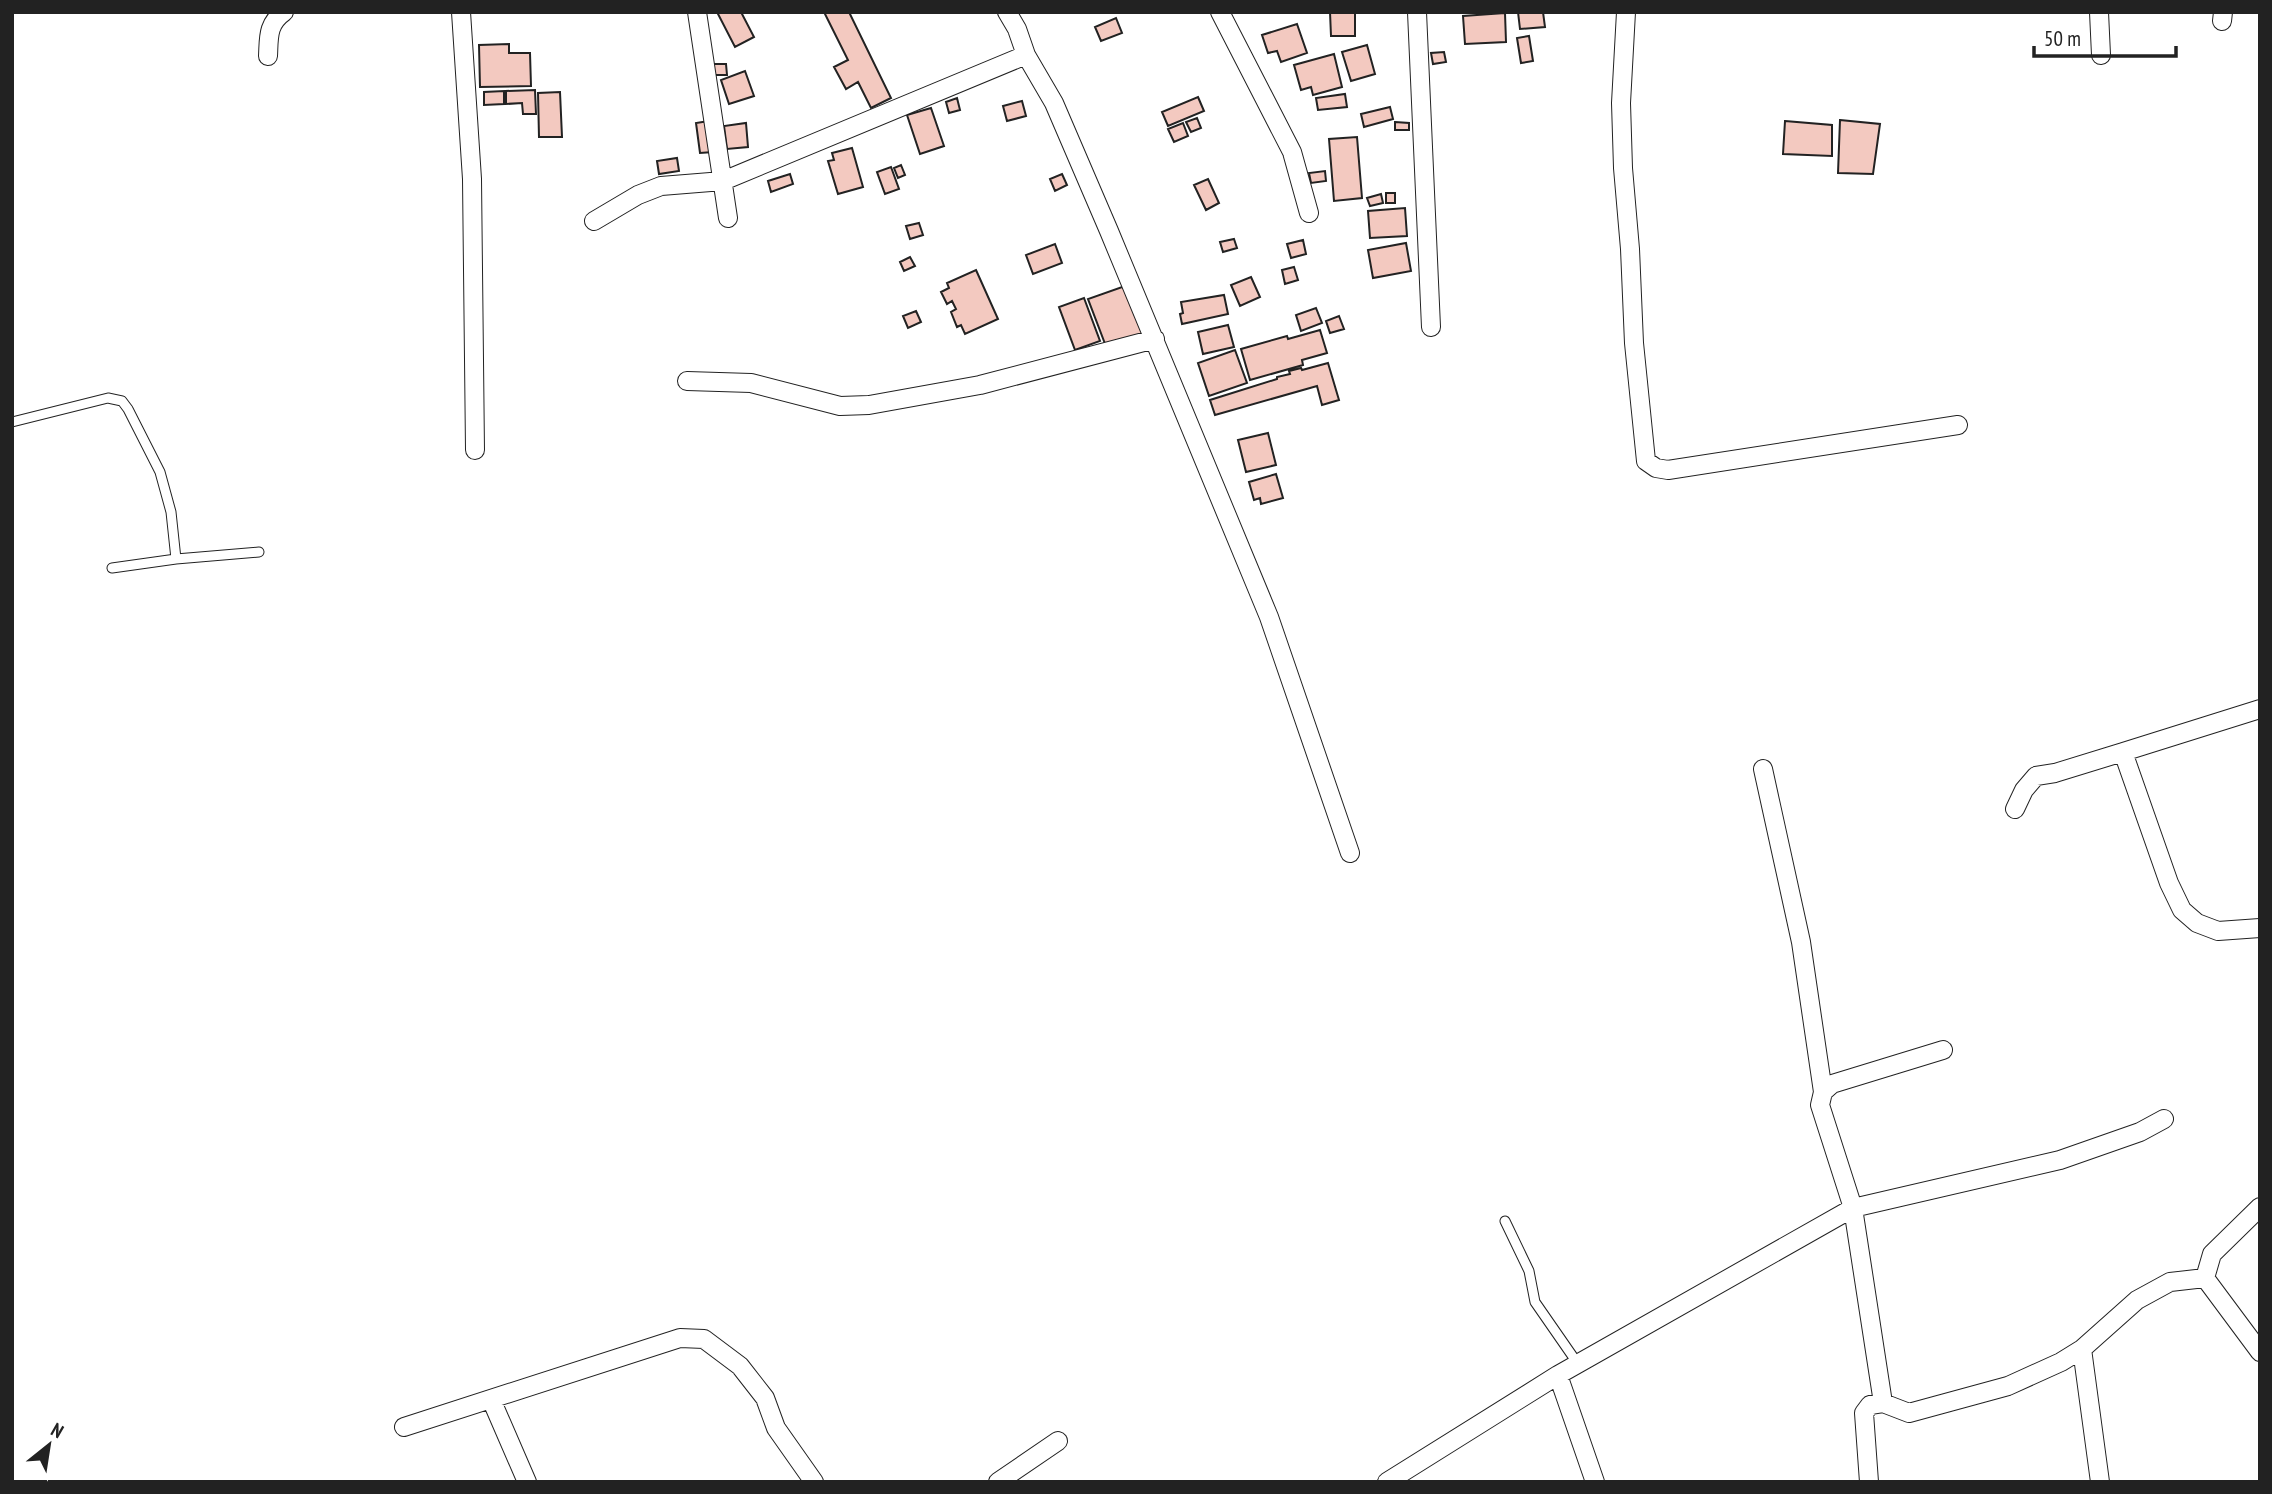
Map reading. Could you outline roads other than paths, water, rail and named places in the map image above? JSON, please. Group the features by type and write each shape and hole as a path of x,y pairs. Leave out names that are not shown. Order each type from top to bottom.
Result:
{"street":[{"path":"268,56 270,26 275,18 284,12"},
{"path":"461,12 472,179 475,450"},
{"path":"697,12 727,218"},
{"path":"1007,12 1017,29 1026,55 1054,103 1155,339 1269,617 1350,853"},
{"path":"1220,12 1292,152 1309,213"},
{"path":"1418,12 1431,327"},
{"path":"1626,12 1621,103 1623,168 1634,343 1646,461 1656,468 1668,470 1958,425"},
{"path":"2099,12 2101,55"},
{"path":"594,221 638,195 661,186 723,181 1026,55"},
{"path":"687,381 751,383 840,406 869,405 980,385 1155,339"},
{"path":"2015,809 2024,790 2036,776 2055,773 2260,709"},
{"path":"2123,752 2169,883 2182,910 2197,923 2218,930 2260,928"},
{"path":"1763,769 1801,942 1823,1092 1820,1105 1853,1208 1884,1403"},
{"path":"1823,1092 1832,1084 1943,1051"},
{"path":"1387,1482 1558,1375 1853,1208 2060,1160 2140,1132 2164,1119"},
{"path":"2205,1278 2212,1254 2260,1207"},
{"path":"1869,1482 1864,1413 1870,1405 1884,1403 1909,1413 2008,1386 2062,1362 2082,1349 2137,1300 2171,1282 2205,1278"},
{"path":"2205,1278 2260,1352"},
{"path":"404,1427 680,1338 704,1339 740,1366 765,1398 775,1428 814,1482"},
{"path":"2082,1349 2100,1482"},
{"path":"1558,1375 1595,1482"},
{"path":"491,1399 527,1482"},
{"path":"998,1482 1058,1441"}],"lane":[{"path":"12,422 108,397 122,401 160,472 171,512 176,559"},
{"path":"111,568 259,552"},
{"path":"1505,1221 1529,1271 1535,1302 1578,1364"}]}
